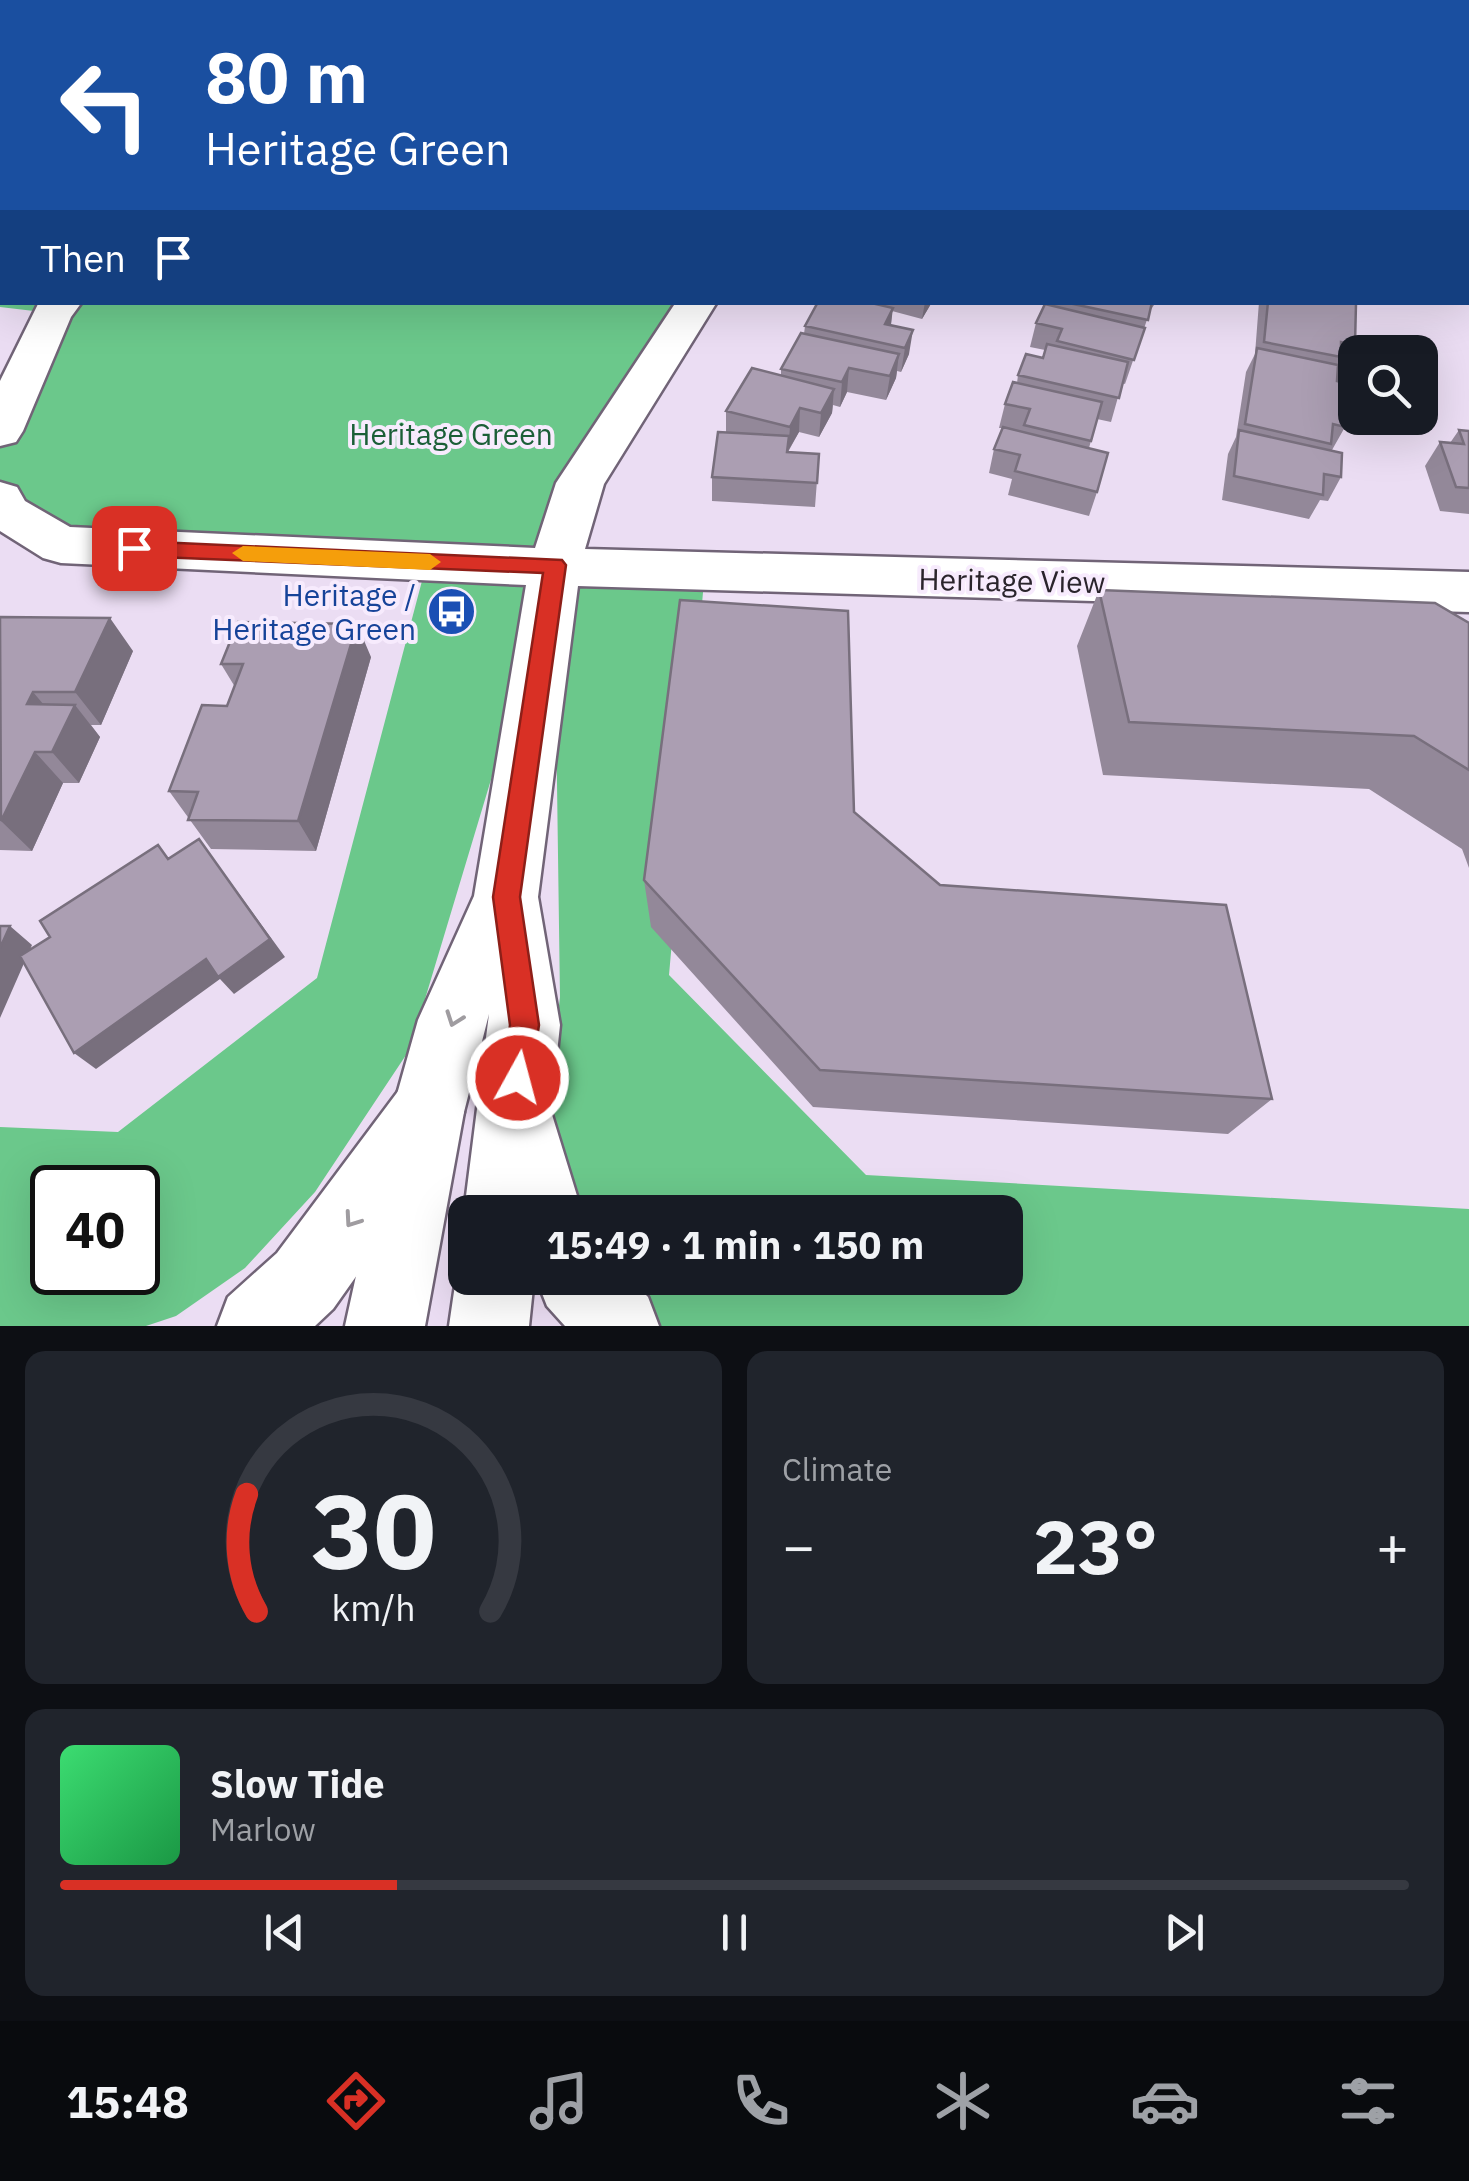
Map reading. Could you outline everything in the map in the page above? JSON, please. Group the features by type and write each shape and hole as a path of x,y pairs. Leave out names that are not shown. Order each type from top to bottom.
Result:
{"street":[{"path":"0,431 52,313 59,305"},
{"path":"385,1326 428,1112 452,1020 506,897 555,565 580,483 695,305"},
{"path":"0,499 6,512 62,545 555,565"},
{"name":"Heritage View","path":"555,565 1469,592"},
{"path":"504,1195 525,1025 506,897"},
{"path":"516,1105 540,1195"},
{"path":"256,1326 305,1280 428,1112"},
{"path":"489,1326 493,1295"},
{"path":"591,1295 620,1326"}],"green space":[{"name":"Heritage Green","path":"0,305 692,305 555,565 705,570 669,975 866,1175 1469,1209 1469,1326 619,1326 590,1295 1023,1295 1023,1195 537,1195 560,997 554,570 410,1049 315,1192 245,1268 176,1316 146,1326 0,1326 0,1127 118,1132 317,978 427,562 61,545 0,499 0,431 51,313"}],"building":[{"path":"816,305 880,305 893,308 885,324 913,330 905,348 805,326"},
{"path":"1045,305 1049,305 1145,328 1134,360 1057,341 1062,329 1036,323"},
{"path":"1078,305 1151,305 1148,320"},
{"path":"1268,305 1356,305 1355,335 1338,335 1338,356 1264,342"},
{"path":"801,333 899,354 890,376 849,368 842,382 781,369"},
{"path":"1047,344 1128,362 1119,398 1018,375 1026,354 1043,358"},
{"path":"1257,348 1338,365 1338,425 1333,424 1331,444 1245,424"},
{"path":"752,368 834,389 821,413 800,408 790,427 726,411"},
{"path":"1013,382 1102,402 1091,441 1024,425 1030,409 1005,404"},
{"path":"1003,427 1108,453 1097,492 1015,471 1020,455 994,449"},
{"path":"1239,430 1342,453 1341,477 1324,474 1323,495 1234,476"},
{"path":"1459,430 1469,431 1469,488 1456,487 1440,442 1464,444"},
{"path":"718,432 789,436 787,452 819,454 817,483 712,477"},
{"path":"1099,590 1435,603 1469,623 1469,770 1414,736 1129,722"},
{"path":"680,600 848,611 854,812 940,885 1226,905 1272,1099 820,1070 644,880"},
{"path":"0,617 110,618 75,692 33,692 27,704 75,705 52,752 35,752 1,821"},
{"path":"238,622 357,624 298,821 188,820 198,792 169,791 202,705 227,706 243,664 221,664"},
{"path":"199,839 270,939 218,977 206,959 74,1053 20,956 50,937 40,921 158,845 168,859"},
{"path":"0,926 10,926 0,948"}],"slow traffic":[{"path":"243,553 430,562"}],"place":[{"name":"Heritage / Heritage Green","path":"451,611"}],"route":[{"path":"134,548 555,565 506,897 525,1025 518,1078"}]}
